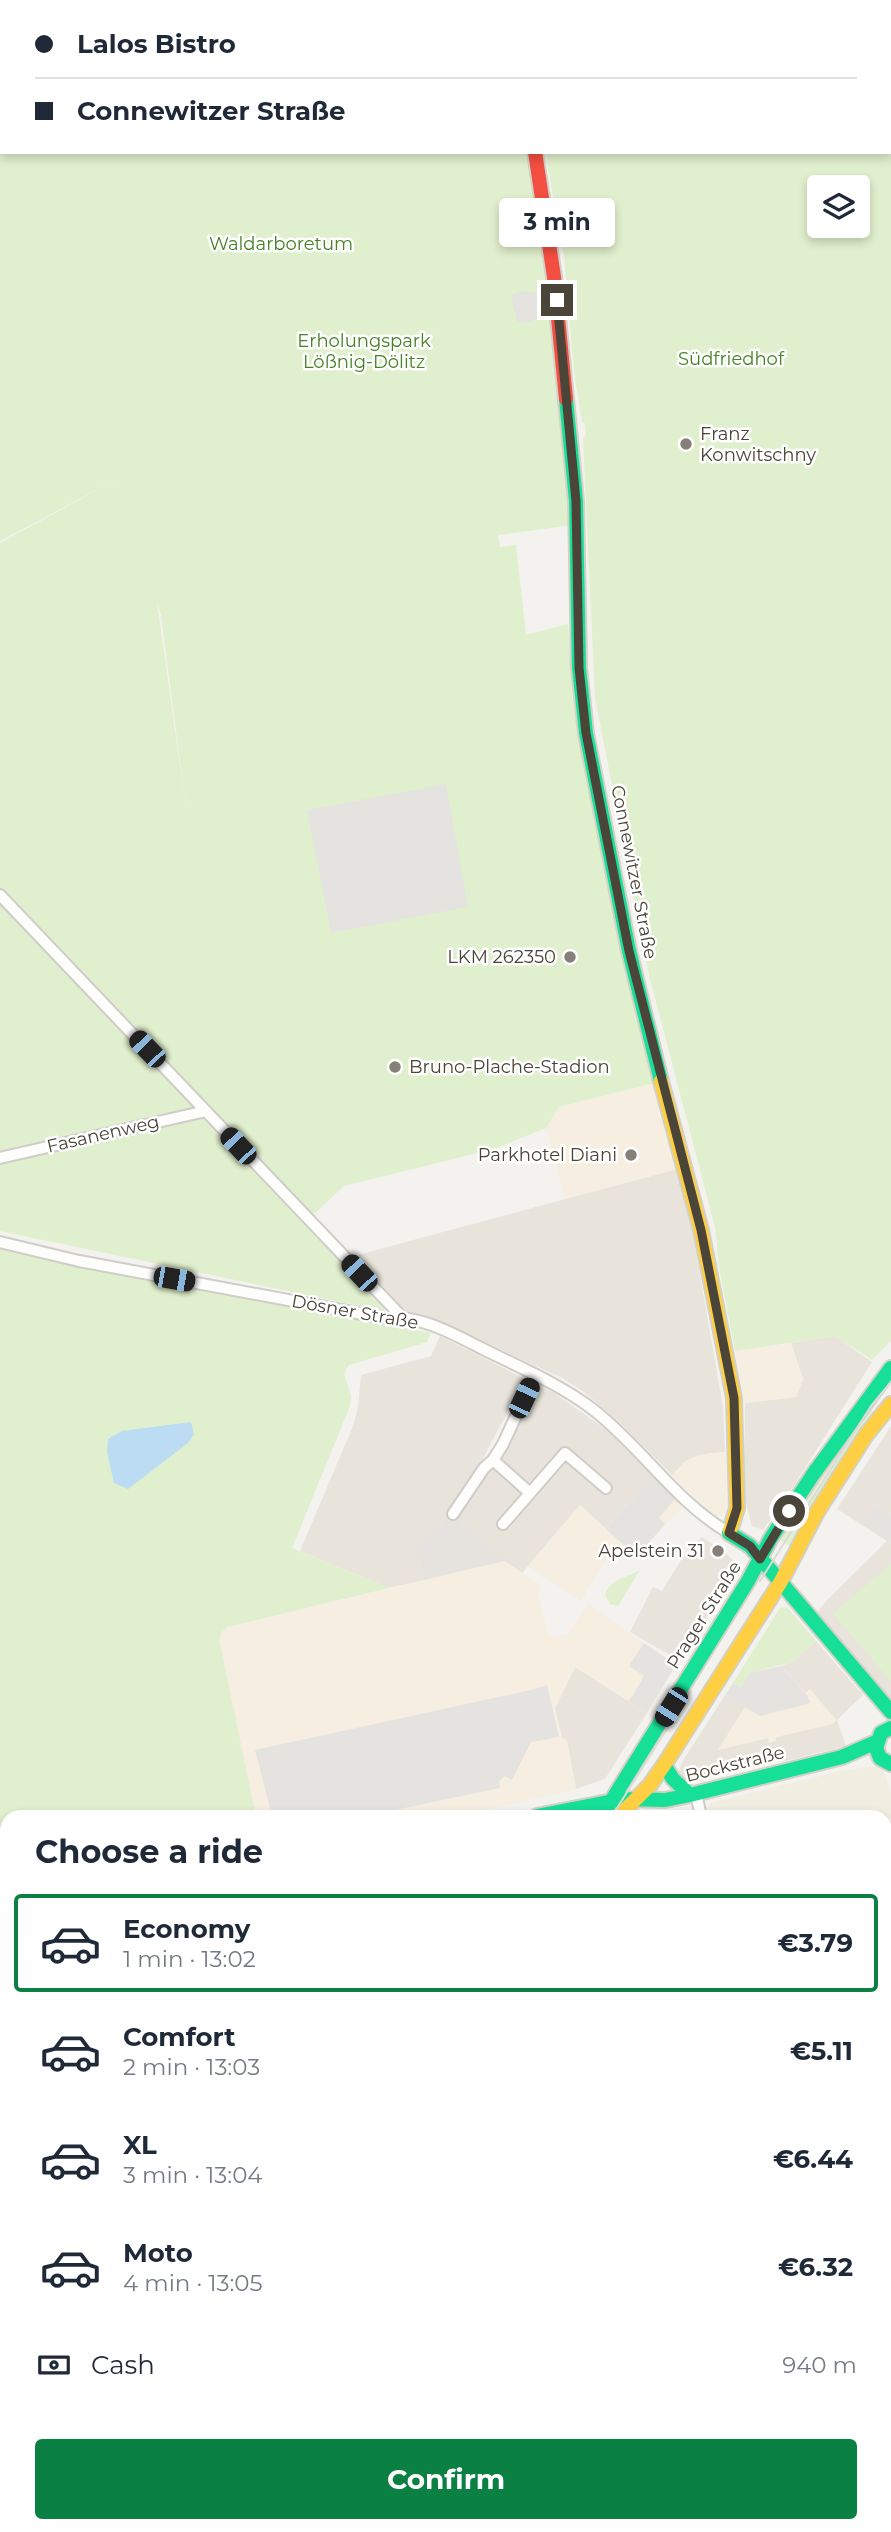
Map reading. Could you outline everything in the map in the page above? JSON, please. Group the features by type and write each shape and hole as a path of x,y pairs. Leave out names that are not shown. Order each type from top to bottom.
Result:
{"street":[{"name":"Connewitzer Straße","path":"534,154 554,277 576,501 579,668 586,733 627,941 701,1230 734,1398 737,1508 729,1533"},
{"path":"0,895 401,1316"},
{"name":"Fasanenweg","path":"0,1158 206,1111"},
{"name":"Dösner Straße","path":"0,1242 79,1261 384,1318 401,1316 444,1329 560,1386 597,1412 704,1517 729,1533"},
{"name":"Prager Straße","path":"606,1810 814,1473 891,1368"},
{"path":"453,1514 503,1444 535,1376"},
{"path":"625,1810 664,1765 817,1511 866,1435 891,1404"},
{"path":"503,1524 565,1453 606,1488"},
{"path":"493,1460 530,1493"},
{"path":"729,1533 750,1546 888,1707 884,1733 877,1753 888,1763"},
{"name":"Bockstraße","path":"575,1810 612,1801 665,1800 842,1757 884,1733"},
{"name":"Bockstraße","path":"842,1757 888,1763"},
{"path":"664,1765 673,1779 693,1794 699,1810"}],"shaded area":[{"path":"523,291 535,293 540,297 541,316 528,323 517,321 512,302 512,294"},
{"path":"446,784 468,907 331,933 307,810"},
{"path":"655,1083 677,1169 565,1199 546,1128 559,1107"},
{"path":"677,1169 693,1235 723,1407 725,1452 710,1453 687,1460 672,1475 618,1421 584,1392 562,1378 450,1326 409,1314 350,1257"},
{"path":"440,1336 525,1379 478,1468 451,1512 417,1550 424,1580 389,1588 300,1551 353,1426 361,1375 431,1356"},
{"path":"835,1336 872,1362 781,1506 763,1530 752,1526 744,1496 745,1403 796,1397 803,1379 791,1343"},
{"path":"791,1343 803,1379 796,1397 745,1403 735,1351"},
{"path":"539,1385 607,1430 653,1476 606,1529 580,1505 522,1573 504,1561 456,1517 489,1472"},
{"path":"891,1426 891,1699 817,1613 887,1541 837,1509"},
{"path":"725,1452 728,1511 720,1516 714,1515 672,1475 687,1460 699,1455"},
{"path":"653,1476 682,1507 641,1552 607,1558 581,1601 528,1566 580,1505 606,1529"},
{"path":"653,1476 676,1498 659,1518 665,1524 647,1545 633,1553 606,1529"},
{"path":"876,1507 891,1517 891,1540 888,1541 864,1526"},
{"path":"451,1512 504,1561 424,1580 417,1550"},
{"path":"702,1537 725,1552 740,1567 678,1660 630,1632 653,1587 662,1591 686,1552"},
{"path":"504,1561 541,1585 538,1593 549,1638 569,1634 588,1604 676,1665 647,1713 575,1667 555,1708 562,1738 567,1741 576,1789 485,1810 255,1810 219,1639 228,1627"},
{"path":"816,1641 863,1695 837,1720 846,1746 686,1781 679,1771 682,1762 725,1695 746,1707 719,1749 768,1738 776,1741 775,1737 832,1724 810,1689 806,1694 781,1666 792,1662"},
{"path":"644,1643 676,1665 647,1713 629,1701 644,1676 629,1666"},
{"path":"781,1666 806,1693 810,1689 836,1720 833,1724 776,1737 776,1741 769,1743 768,1738 718,1750 745,1707 725,1695 733,1683 741,1688 749,1673"},
{"path":"781,1666 811,1703 760,1716 725,1695 733,1683 741,1688 749,1673"},
{"path":"575,1667 647,1713 605,1779 576,1789 567,1741 562,1738 555,1708"},
{"path":"547,1685 559,1737 531,1742 512,1780 505,1776 499,1781 500,1788 395,1810 270,1810 255,1750"},
{"path":"882,1768 891,1792 891,1810 707,1810 711,1803 841,1771"}],"green space":[{"path":"0,154 533,154 550,248 572,525 498,535 500,547 516,545 526,635 568,624 572,693 580,746 618,930 655,1083 559,1107 546,1128 494,1149 344,1186 313,1215 200,1099 192,1107 385,1308 384,1311 0,1231 0,543 125,475 0,541","holes":["157,602 161,615 187,816"]},
{"name":"Südfriedhof","path":"545,154 891,154 891,1341 872,1360 835,1336 735,1351 719,1267 715,1227 650,979 595,698 583,438 586,435 574,372 564,256"},
{"path":"0,1248 64,1263 431,1333 427,1342 349,1365 344,1374 351,1396 350,1406 292,1548 389,1588 228,1627 219,1639 255,1810 0,1810"},
{"path":"867,1406 876,1413 793,1548 780,1540"},
{"path":"891,1564 891,1681 833,1614"},
{"path":"640,1570 618,1606 610,1604 605,1595 610,1585"},
{"path":"780,1608 789,1609 816,1641 792,1662 749,1673 741,1688 733,1683"}],"water":[{"path":"191,1422 194,1434 188,1443 128,1489 114,1483 107,1452 108,1439 122,1431"}],"tram line":[{"path":"760,1581 871,1406 891,1382"},
{"path":"616,1810 691,1691"}],"traffic: fast":[{"path":"566,399 576,501 579,668 586,733 629,951 661,1081"},
{"path":"606,1810 748,1581 771,1538 814,1473 891,1368"},
{"path":"730,1531 729,1533 750,1546 891,1712"},
{"path":"891,1728 881,1733 876,1748 880,1758 891,1764"},
{"path":"567,1810 623,1799 665,1800 690,1795 842,1757 876,1742"},
{"path":"664,1765 673,1779 690,1795"}],"traffic: slow":[{"path":"661,1081 701,1230 734,1398 737,1508 730,1531"},
{"path":"625,1810 650,1785 664,1765 780,1583 817,1512 866,1435 891,1404"}],"traffic: jam":[{"path":"535,154 554,277 566,399"}],"place":[{"name":"Franz Konwitschny","path":"686,444"},
{"name":"LKM 262350","path":"570,957"},
{"name":"Bruno-Plache-Stadion","path":"395,1067"},
{"name":"Parkhotel Diani","path":"631,1155"},
{"name":"Apelstein 31","path":"718,1551"}],"route":[{"path":"557,300 576,501 579,668 586,733 629,951 701,1230 734,1398 737,1508 729,1533 750,1546 760,1559 789,1511"}],"park label":[{"name":"Waldarboretum","path":"281,244"},
{"name":"Erholungspark Lößnig-Dölitz","path":"364,351"}]}
